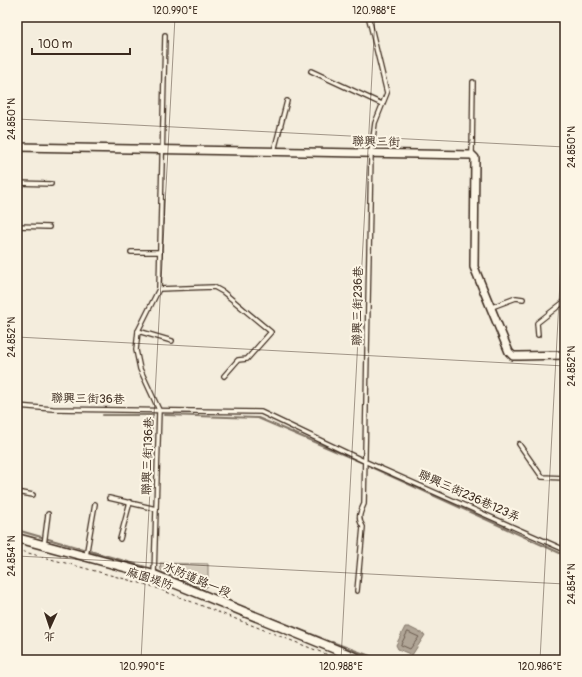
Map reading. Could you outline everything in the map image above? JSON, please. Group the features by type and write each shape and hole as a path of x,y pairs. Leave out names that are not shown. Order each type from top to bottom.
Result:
{"street":[{"name":"聯興三街","path":"17,147 472,155"},
{"path":"472,155 475,158 474,267 492,307 509,352 513,356 565,355"},
{"name":"水防道路一段","path":"17,538 87,553 154,575 362,660"}],"lane":[{"name":"聯興三街236巷","path":"357,591 363,526 359,521 359,514 364,504 371,153 375,123 387,92 368,19"},
{"name":"聯興三街136巷","path":"154,575 159,410 140,369 136,350 138,331 159,289 164,149 165,35"},
{"path":"311,72 382,104"},
{"path":"472,155 473,82"},
{"path":"274,151 287,100"},
{"path":"17,183 51,184"},
{"path":"17,226 49,227"},
{"path":"131,252 160,252"},
{"path":"159,289 214,287 223,292 270,332 247,358 238,360 224,376"},
{"path":"492,307 516,298 523,299"},
{"path":"538,335 537,323 565,301"},
{"path":"138,331 172,341"},
{"name":"聯興三街36巷","path":"17,406 53,409 159,410"},
{"path":"159,410 261,412 364,461"},
{"path":"519,444 542,477 565,478"},
{"name":"聯興三街236巷123弄","path":"364,461 565,550"},
{"path":"17,492 33,495"},
{"path":"109,498 156,509"},
{"path":"120,539 130,502"},
{"path":"87,553 95,504"},
{"path":"44,543 48,514"}],"path":[{"name":"麻園堤防","path":"17,550 151,586 336,658"}],"shaded area":[{"path":"160,563 208,564 208,586 204,589 161,570"}],"water":[{"path":"405,627 409,627 425,635 412,655 398,649 396,645"}],"waterway":[{"path":"103,415 153,415"},
{"path":"165,415 258,418 361,462"},
{"path":"371,467 562,554"},
{"path":"17,530 149,568"},
{"path":"155,570 238,605"},
{"path":"261,614 321,638"},
{"path":"332,642 381,660"}]}
